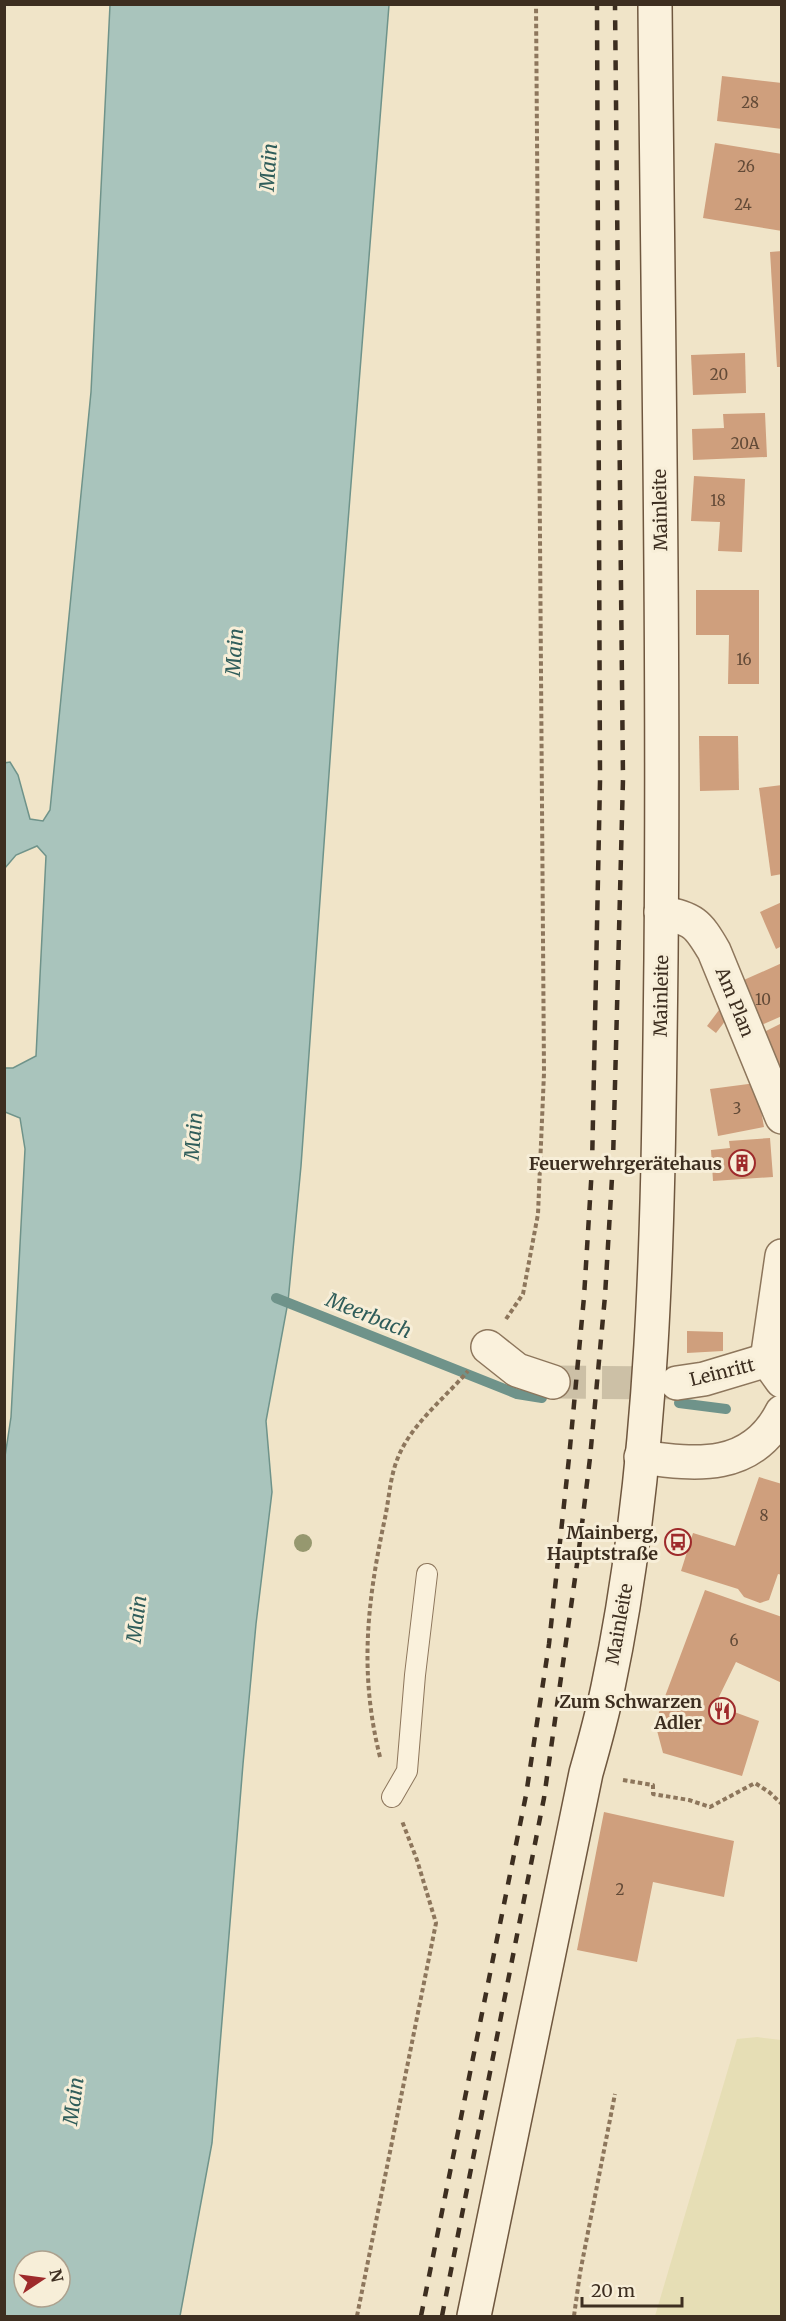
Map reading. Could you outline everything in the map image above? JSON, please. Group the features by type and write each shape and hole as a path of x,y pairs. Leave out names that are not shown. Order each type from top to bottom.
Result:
{"main road":[{"name":"Mainleite","path":"474,2316 586,1773 608,1688 626,1587 650,1363 659,1180 661,912 661,537 655,4"},
{"name":"Am Plan","path":"661,912 687,919 701,929 714,951 782,1118"},
{"path":"774,1371 782,1256"},
{"path":"488,1347 517,1370 553,1382"},
{"name":"Leinritt","path":"676,1383 774,1371"},
{"path":"641,1457 683,1463 734,1458 752,1449 772,1448 774,1427 782,1412"}],"lane":[{"path":"392,1797 407,1771 427,1574"}],"path":[{"path":"488,1347 523,1294 538,1214 544,1073 536,4"},
{"path":"357,2316 436,1923 417,1860 392,1797 374,1734 367,1690 366,1639 374,1582 397,1460 412,1433 456,1385"},
{"path":"623,1780 653,1785 653,1794 689,1800 710,1807 755,1784 769,1792 782,1804"},
{"path":"574,2316 580,2273 615,2094"}],"shaded area":[{"path":"757,2037 781,2040 781,2316 655,2316 737,2039"}],"water":[{"name":"Main","path":"110,5 389,5 338,648 301,1166 288,1302 266,1421 272,1492 256,1624 243,1764 212,2143 180,2316 5,2316 4,1463 11,1417 25,1149 20,1118 5,1112 4,1068 13,1068 36,1056 46,856 37,846 16,855 5,868 4,763 10,762 18,775 30,819 43,821 50,810 91,392"}],"building":[{"path":"722,76 782,83 782,129 717,121"},
{"path":"715,143 782,154 782,231 703,218"},
{"path":"782,251 782,367 777,367 770,252"},
{"path":"745,353 746,393 693,395 691,355"},
{"path":"765,413 767,457 693,460 692,429 724,428 723,414"},
{"path":"694,476 745,479 742,552 718,551 720,522 691,521"},
{"path":"696,590 759,590 759,684 728,684 729,635 696,635"},
{"path":"699,736 738,736 739,790 700,791"},
{"path":"782,785 782,874 771,876 759,788"},
{"path":"782,902 782,946 776,949 760,912"},
{"path":"782,963 782,1016 757,1027 737,983"},
{"path":"719,1010 729,1016 716,1033 707,1026"},
{"path":"782,1023 782,1080 758,1035"},
{"path":"756,1083 764,1127 718,1136 710,1089"},
{"name":"Feuerwehrgerätehaus","path":"770,1138 773,1177 713,1181 711,1150 730,1148 729,1141"},
{"path":"687,1331 723,1332 723,1351 687,1353"},
{"path":"759,1477 782,1484 782,1575 778,1574 769,1600 760,1603 744,1597 738,1589 681,1571 693,1533 735,1546"},
{"path":"705,1590 782,1617 782,1683 736,1662 715,1705 759,1721 742,1776 663,1753 655,1723"},
{"path":"604,1812 734,1841 724,1897 653,1882 637,1962 577,1950"}],"waterway":[{"name":"Meerbach","path":"276,1298 517,1394 542,1398"},
{"name":"Meerbach","path":"679,1403 726,1409"}],"tunnel":[{"path":"553,1382 677,1383"}],"railway":[{"path":"421,2316 526,1795 549,1644 584,1297 592,1167 600,781 597,4"},
{"path":"442,2316 544,1798 578,1557 605,1296 613,1161 623,779 615,4"}],"place":[{"name":"Feuerwehrgerätehaus","path":"742,1163"},
{"name":"Mainberg, Hauptstraße","path":"678,1542"},
{"name":"Zum Schwarzen Adler","path":"722,1711"}]}
